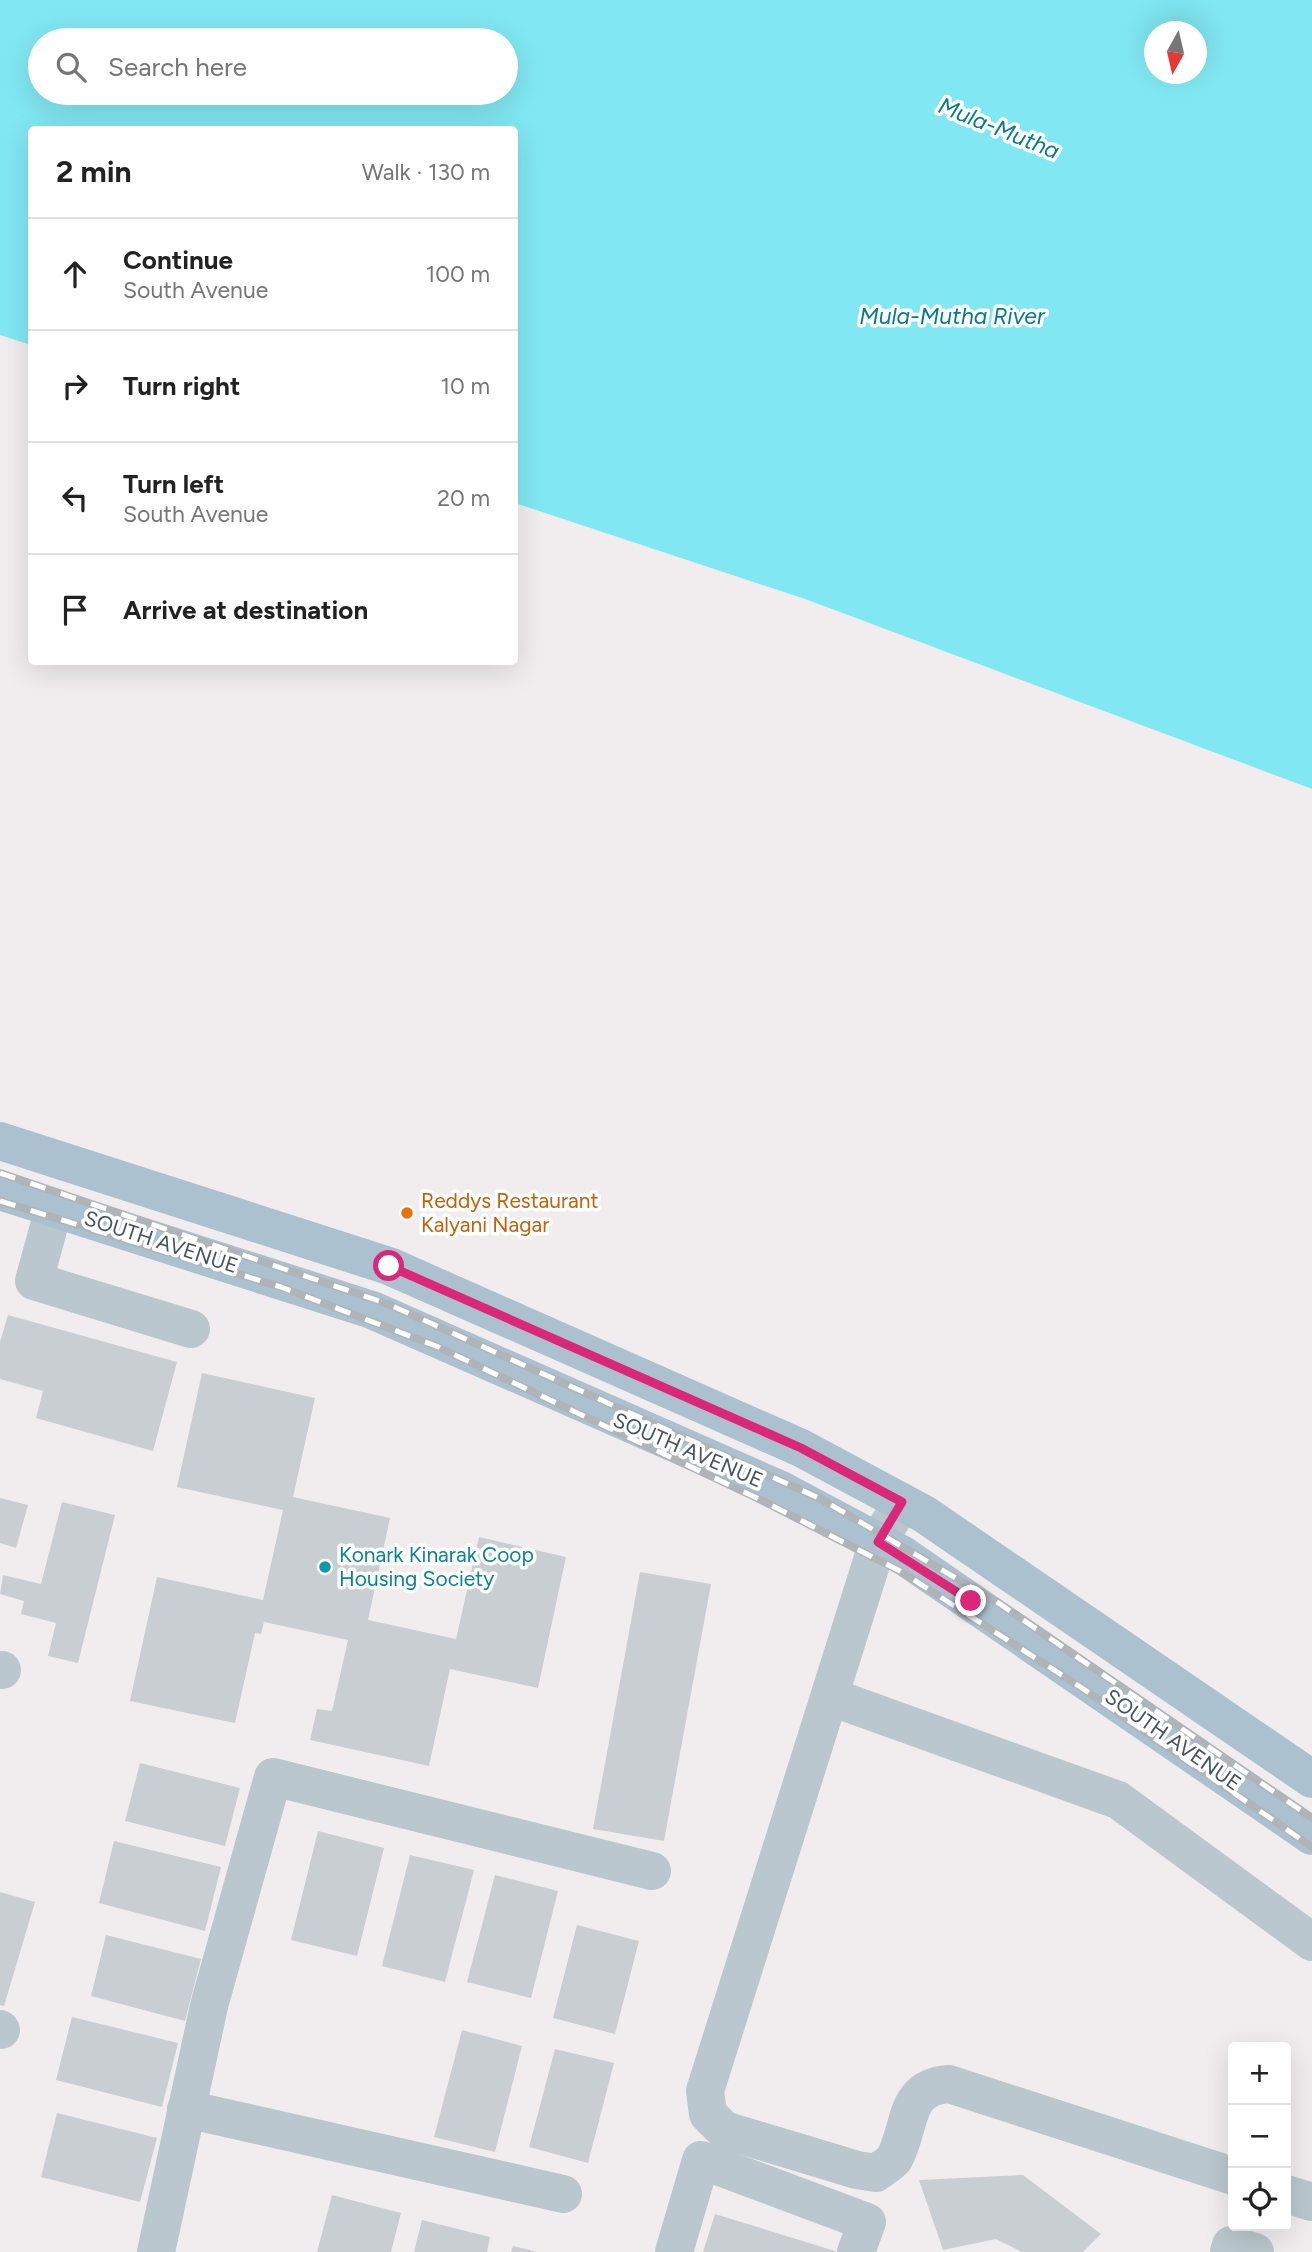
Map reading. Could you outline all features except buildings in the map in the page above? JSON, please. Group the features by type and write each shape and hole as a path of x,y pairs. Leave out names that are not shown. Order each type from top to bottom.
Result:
{"main road":[{"path":"0,1141 389,1266 801,1448 902,1502 998,1562 1312,1779"},
{"name":"SOUTH AVENUE","path":"0,1191 372,1310 781,1490 878,1542 971,1601 1312,1836"}],"street":[{"path":"54,1208 34,1281 191,1329"},
{"path":"902,1502 878,1542 705,2091 708,2114 724,2130 857,2170 876,2172 893,2160 919,2095 931,2085 949,2084 1228,2174"},
{"path":"831,1697 1118,1800 1312,1942"},
{"path":"156,2252 209,2006 273,1777 652,1871"},
{"path":"187,2109 563,2194"},
{"path":"674,2252 701,2160 867,2222 856,2252"},
{"path":"1291,2196 1312,2202"},
{"path":"1229,2252 1231,2245 1255,2252"}],"water":[{"name":"Mula-Mutha River","path":"0,0 1312,0 1312,789 808,600 518,504 518,126 28,126 28,344 0,335"}],"railway":[{"path":"0,1173 388,1304 821,1499 1000,1604 1312,1818"},
{"path":"0,1201 281,1287 436,1346 759,1499 900,1571 1082,1688 1312,1847"}],"place":[{"name":"Reddys Restaurant Kalyani Nagar","path":"407,1213"},
{"name":"Konark Kinarak Coop Housing Society","path":"325,1567"}],"route":[{"path":"389,1266 801,1448 902,1502 878,1542 971,1601"}],"water label":[{"name":"Mula-Mutha","path":"999,128"}]}
